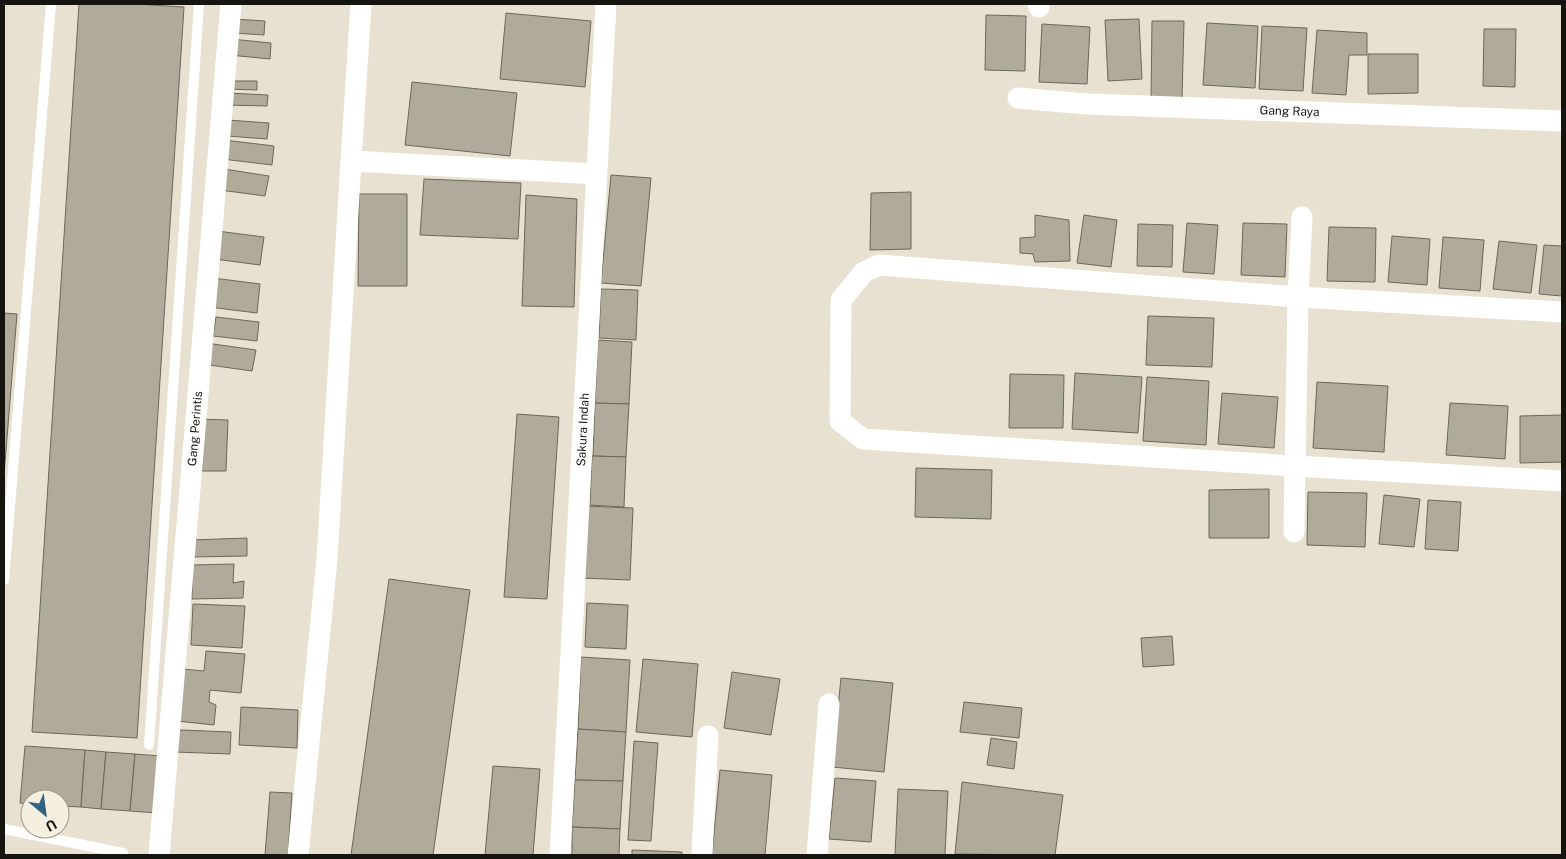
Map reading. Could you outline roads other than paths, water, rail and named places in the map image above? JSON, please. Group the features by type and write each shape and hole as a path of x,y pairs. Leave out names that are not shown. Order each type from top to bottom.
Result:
{"street":[{"name":"Gang Perintis","path":"159,855 232,4"},
{"path":"298,855 327,559 361,4"},
{"name":"Sakura Indah","path":"560,855 606,4"},
{"name":"Gang Raya","path":"1018,98 1087,104 1562,121"},
{"path":"352,160 597,174"},
{"path":"1294,532 1298,297 1302,216"},
{"path":"1562,312 1298,297 879,265 864,272 841,300 840,421 863,439 1562,481"},
{"path":"817,855 829,704"},
{"path":"702,855 708,736"}],"lane":[{"path":"4,580 51,4"},
{"path":"150,745 199,4"},
{"path":"4,829 123,853"}]}
